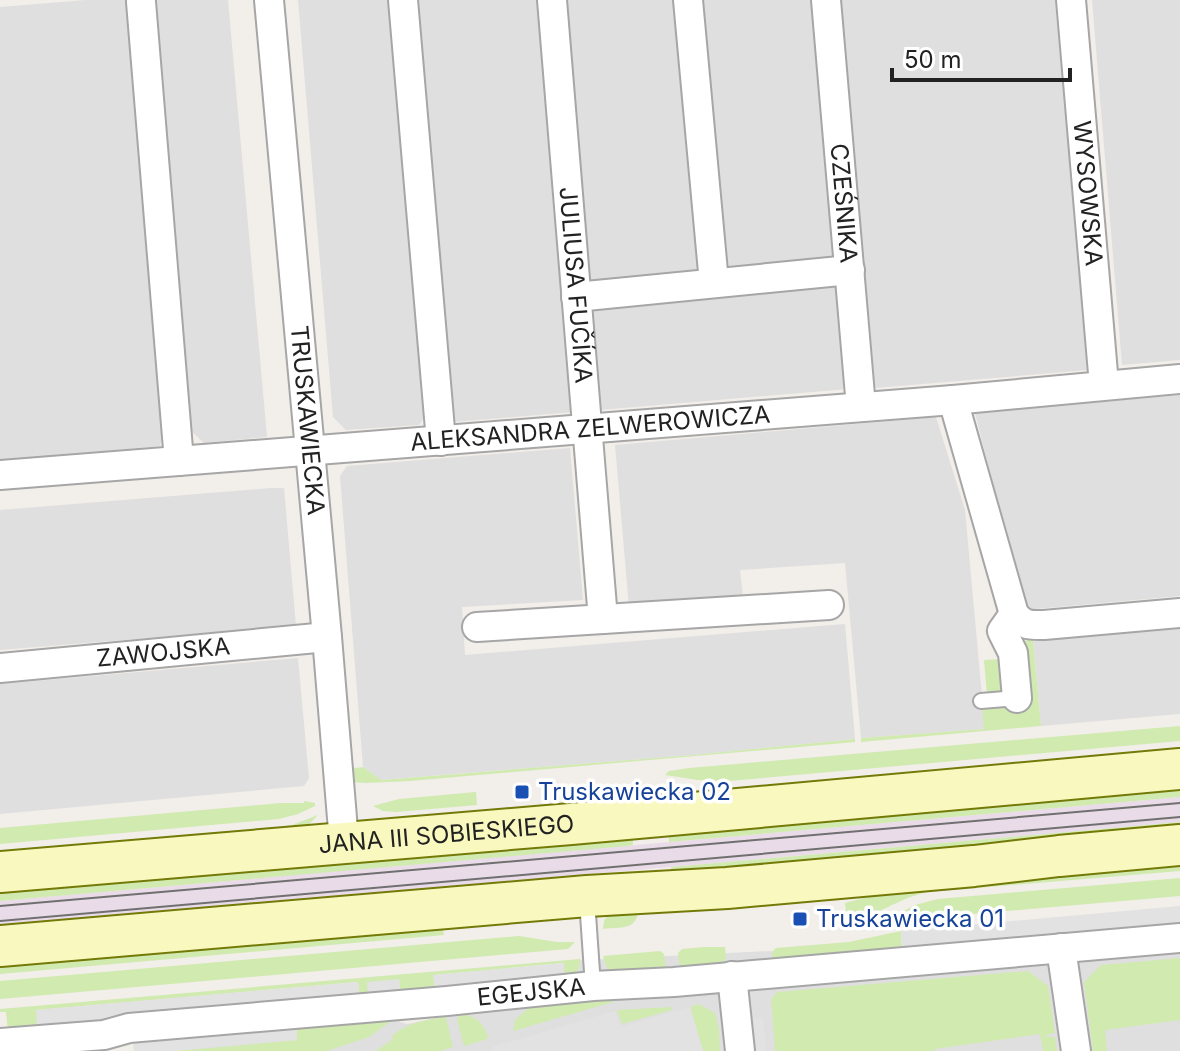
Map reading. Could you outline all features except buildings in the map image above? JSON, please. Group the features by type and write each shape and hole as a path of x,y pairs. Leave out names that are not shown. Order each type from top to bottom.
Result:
{"main road":[{"name":"JANA III SOBIESKIEGO","path":"0,872 1180,769"},
{"path":"0,946 587,896 700,890 1180,845"}],"street":[{"name":"TRUSKAWIECKA","path":"269,0 344,842"},
{"path":"403,0 441,441"},
{"name":"JULIUSA FUČÍKA","path":"552,0 603,619"},
{"path":"688,0 714,283"},
{"name":"CZEŚNIKA","path":"826,0 861,407"},
{"name":"WYSOWSKA","path":"1071,0 1104,385"},
{"path":"141,2 179,461"},
{"path":"576,297 850,270"},
{"name":"ALEKSANDRA ZELWEROWICZA","path":"0,475 953,400 1180,379"},
{"path":"953,400 1014,614 1020,622 1030,625 1180,613"},
{"path":"477,627 829,605"},
{"path":"1014,614 1002,631 1013,653 1017,698"},
{"name":"ZAWOJSKA","path":"0,668 327,637"},
{"name":"EGEJSKA","path":"0,1043 90,1044 104,1035 129,1028 1180,938"},
{"path":"1061,948 1076,1051"},
{"path":"732,976 740,1051"}],"lane":[{"path":"981,701 1017,698"},
{"path":"587,896 593,986"}],"shaded area":[{"path":"126,0 162,437 160,446 0,461 0,7"},
{"path":"153,0 228,0 267,437 204,443 190,430"},
{"path":"298,0 390,0 427,414 419,425 346,430 333,417"},
{"path":"418,0 540,0 574,412 453,422"},
{"path":"564,0 678,0 701,274 588,283"},
{"path":"701,0 815,0 836,252 830,263 725,271"},
{"path":"840,0 1055,0 1088,370 875,388"},
{"path":"1092,0 1180,0 1180,360 1122,365"},
{"path":"835,287 841,293 848,389 600,410 591,313 598,308"},
{"path":"1180,395 1180,596 1024,610 975,413"},
{"path":"936,417 965,510 985,729 861,738 845,563 740,570 743,597 629,607 615,445"},
{"path":"570,448 583,600 462,607 465,655 845,624 855,739 380,780 363,767 340,476 347,466"},
{"path":"284,488 296,626 0,650 0,510"},
{"path":"1180,627 1180,714 1041,726 1033,640"},
{"path":"298,658 309,778 304,786 0,814 0,684"},
{"path":"1180,797 1180,822 0,926 0,901"},
{"path":"1180,906 1180,927 902,950 901,931"},
{"path":"1180,931 1180,1051 182,1051 387,1018 407,1024 457,1014 559,1004 566,961"},
{"path":"564,963 565,979 435,991 433,975"},
{"path":"399,979 400,995 368,996 367,982"},
{"path":"358,982 359,997 37,1029 36,1010"},
{"path":"690,1007 703,1051 493,1051 492,1047 615,1011 621,1027"},
{"path":"763,1017 766,1051 748,1051 750,1018"},
{"path":"296,1024 297,1040 173,1051 134,1051 132,1039"}],"green space":[{"path":"1051,638 1033,641 1041,726 861,742 861,738 984,729 982,706 1006,703 1021,641"},
{"path":"1002,659 1005,694 987,695 984,660"},
{"path":"1180,726 1180,741 729,781 665,775 669,771 689,768"},
{"path":"855,739 855,742 410,781 351,782 348,769 363,767 381,780"},
{"path":"1180,783 1180,797 669,842 668,829"},
{"path":"628,790 629,803 555,799 555,796"},
{"path":"476,792 477,805 396,812 373,806 399,799"},
{"path":"304,801 315,803 315,806 279,819 0,844 0,828"},
{"path":"318,815 306,827 0,858 0,851 277,827"},
{"path":"1180,822 1180,831 672,878 671,867"},
{"path":"632,832 633,845 628,846 0,901 0,886"},
{"path":"1180,860 1180,871 928,892 869,915 847,920 845,903 890,891"},
{"path":"1180,878 1180,896 891,921 891,918 915,905 938,899"},
{"path":"638,907 638,915 632,924 603,929 609,913"},
{"path":"365,930 443,930 444,935 0,974 0,961"},
{"path":"901,931 902,950 773,961 772,952 776,948 849,942"},
{"path":"519,936 575,942 568,949 0,999 0,981"},
{"path":"725,947 726,958 721,965 680,969 678,953 682,949"},
{"path":"660,951 664,954 666,970 616,973 607,968 603,956"},
{"path":"1180,958 1180,1020 1105,1030 1107,1051 1093,1051 1084,982 1101,965"},
{"path":"580,959 577,972 565,979 563,963 434,975 435,991 400,995 399,979 368,996 359,997 358,982 37,1010 37,1029 8,1031 6,1012 0,1012 0,1009"},
{"path":"1028,971 1048,986 1055,1033 1046,1035 1055,1037 1057,1051 1043,1051 1040,1034 935,1051 775,1051 771,1000 777,992"},
{"path":"611,999 613,1002 513,1031 515,1020 530,1007"},
{"path":"699,1004 715,1013 720,1051 703,1051 690,1007"},
{"path":"671,1007 672,1010 622,1024 617,1010"},
{"path":"462,1014 478,1021 486,1031 487,1039 464,1046 457,1019"},
{"path":"446,1017 453,1047 441,1051 376,1051 393,1039 392,1036 411,1025"},
{"path":"391,1018 369,1037 327,1051 173,1051 297,1040 296,1024"}],"tram line":[{"path":"0,906 1180,803"},
{"path":"0,921 1180,817"}],"place":[{"name":"Truskawiecka 02","path":"522,792"},
{"name":"Truskawiecka 01","path":"800,919"}]}
